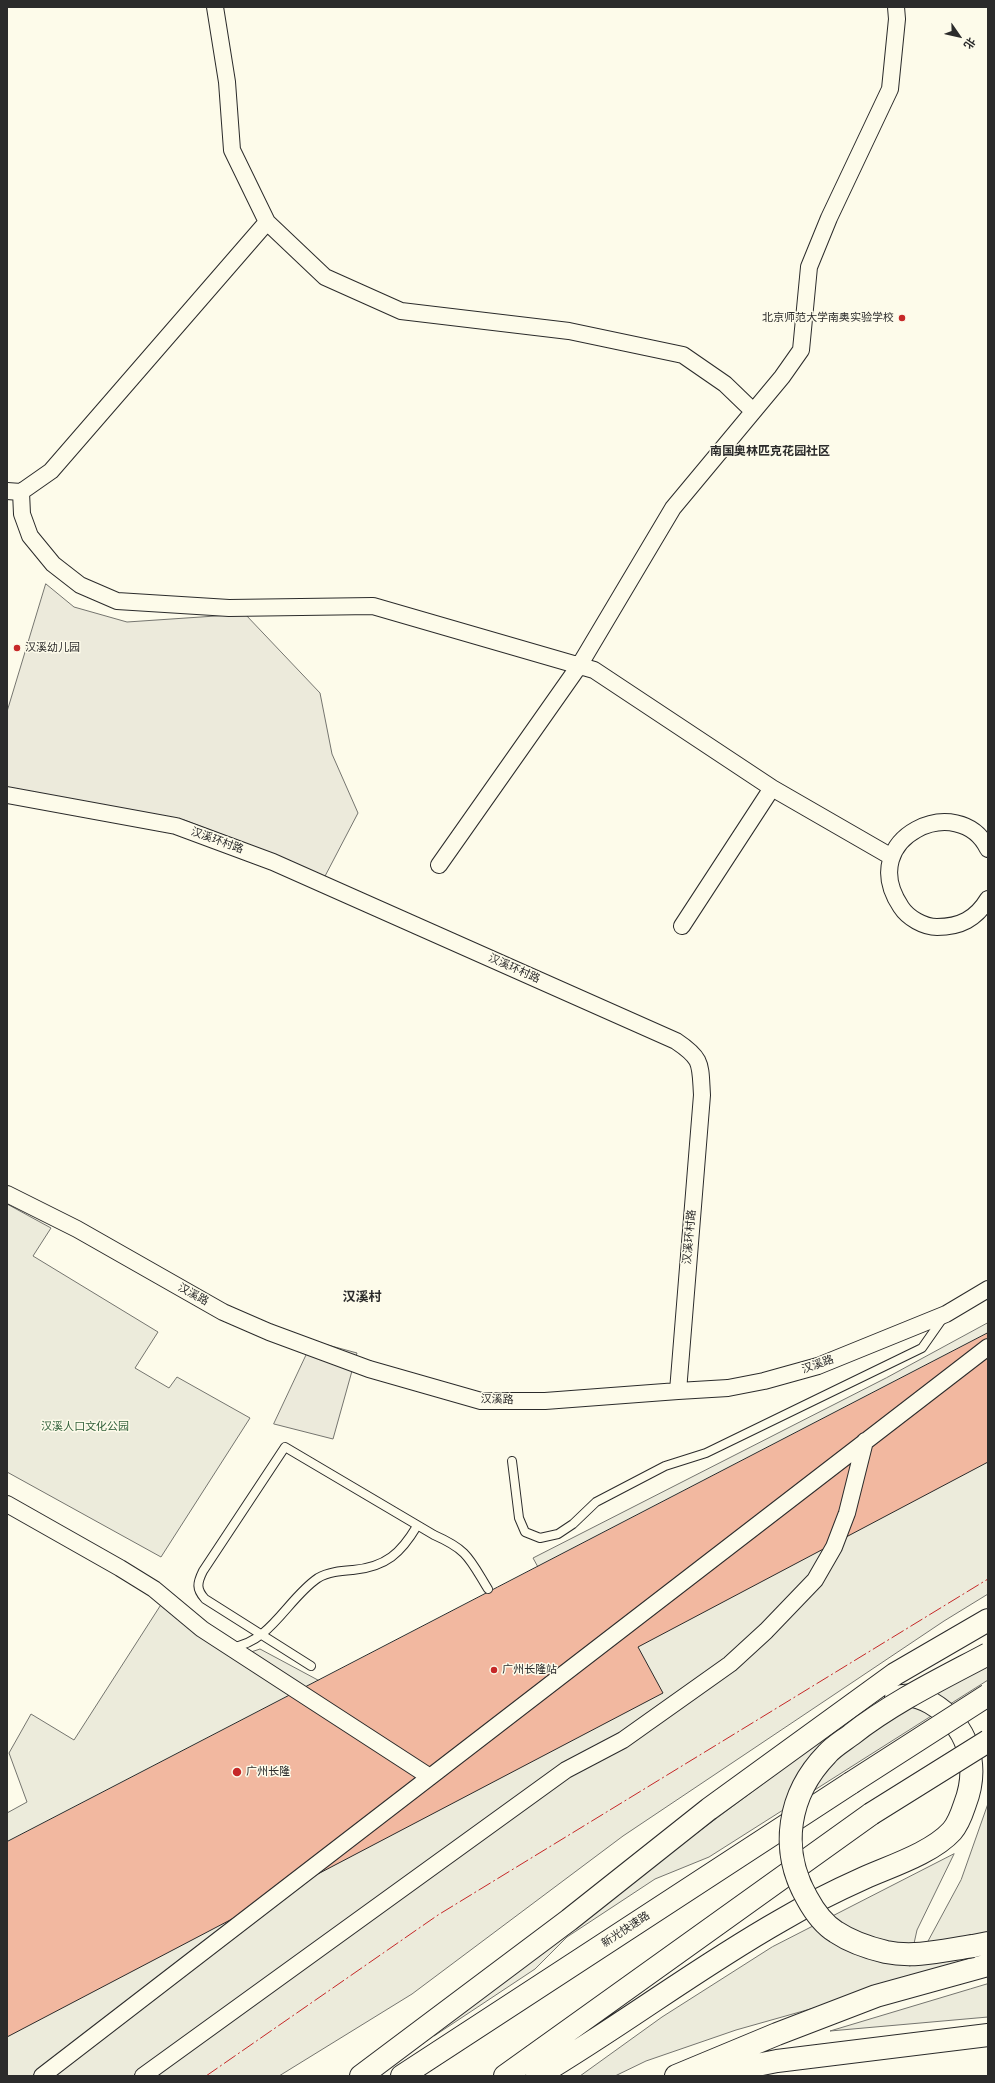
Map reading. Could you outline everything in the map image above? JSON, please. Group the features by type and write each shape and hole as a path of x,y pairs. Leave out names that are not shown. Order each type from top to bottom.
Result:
{"highway":[{"path":"361,2076 569,1920 709,1809 895,1674 988,1620"},
{"path":"981,1945 920,1954 901,1954 863,1945 836,1932 814,1910 802,1890 795,1875 790,1857 789,1841 797,1802 804,1785 827,1754 873,1718 903,1699 988,1654"},
{"name":"新光快速路","path":"402,2076 850,1783 988,1695"},
{"path":"537,2076 779,1921 834,1892 913,1857 938,1842 952,1831 960,1819 972,1780 971,1761 963,1736 955,1722 948,1714 927,1700 913,1696 901,1696 810,1737"},
{"path":"505,2076 871,1814 988,1741"},
{"path":"676,2076 777,2034 876,1996 988,1965"},
{"path":"702,2076 777,2061 988,2035"}],"street":[{"path":"215,7 227,82 232,150 267,222 324,277 401,311 569,331 683,354 725,384 753,411"},
{"path":"439,865 579,666 673,508 782,377 800,350 809,267 829,218 890,89 897,19 896,7"},
{"path":"267,222 51,471 14,492 30,536 53,564 80,585 118,600 229,608 373,606 594,670 772,788 890,856"},
{"path":"682,926 772,788"},
{"name":"汉溪环村路","path":"7,795 176,826 250,853 676,1041 693,1053 700,1067 702,1095 678,1391"},
{"path":"988,849 974,832 958,824 941,822 924,825 909,834 890,856 890,880 894,897 904,911 918,922 935,927 952,926 969,920 982,909 988,899"},
{"name":"汉溪路","path":"7,1194 77,1229 223,1312 269,1332 369,1369 481,1401 545,1400 728,1388 764,1381 818,1366 946,1314 988,1288"},
{"path":"42,2076 988,1347"},
{"path":"143,2076 566,1770 623,1740 730,1664 766,1631 815,1580 834,1547 847,1513 866,1441"},
{"path":"7,1504 154,1589 202,1629 430,1777"}],"lane":[{"path":"512,1462 519,1518 525,1532 540,1538 558,1534 573,1524 596,1502 665,1466 706,1453 922,1348 946,1314"},
{"path":"311,1666 205,1599 198,1592 197,1583 203,1571 285,1447 434,1536 455,1544 466,1554 488,1589"},
{"path":"230,1647 243,1646 256,1640 311,1583 323,1575 338,1571 364,1569 393,1557 406,1544 417,1526"}],"green space":[{"name":"汉溪人口文化公园","path":"7,1204 51,1228 33,1256 158,1332 135,1368 169,1388 177,1377 250,1418 161,1557 7,1472"},
{"path":"988,1323 988,1594 944,1621 623,1836 412,1994 279,2076 7,2076 7,1813 27,1802 9,1753 31,1714 74,1740 162,1603 239,1656 260,1649 385,1716 566,1618 533,1558 886,1378"},
{"path":"988,1663 988,1680 709,1857 655,1879 567,1937 535,1969 434,2036 431,2031 819,1742"},
{"path":"988,1804 988,1935 927,1943 961,1880"},
{"path":"954,1854 917,1930 909,1966 970,1954 972,1961 867,1993 736,2030 646,2061 615,2076 580,2076 662,2017 772,1947"},
{"path":"988,1984 988,2017 830,2031 970,1989"}],"shaded area":[{"path":"46,584 74,607 127,622 245,614 320,693 332,754 358,813 323,880 276,855 184,820 7,788 7,712"},
{"path":"313,1341 357,1353 333,1439 274,1424"}],"building":[{"name":"广州长隆站","path":"988,1333 988,1462 638,1647 663,1693 7,2037 7,1842"}],"power":[{"path":"206,2076 438,1915 988,1579"}],"place":[{"name":"北京师范大学南奥实验学校","path":"902,318"},
{"name":"汉溪幼儿园","path":"17,648"},
{"name":"广州长隆站","path":"494,1670"},
{"name":"广州长隆","path":"237,1772"}],"district":[{"name":"南国奥林匹克花园社区","path":"770,452"},
{"name":"汉溪村","path":"362,1298"}]}
